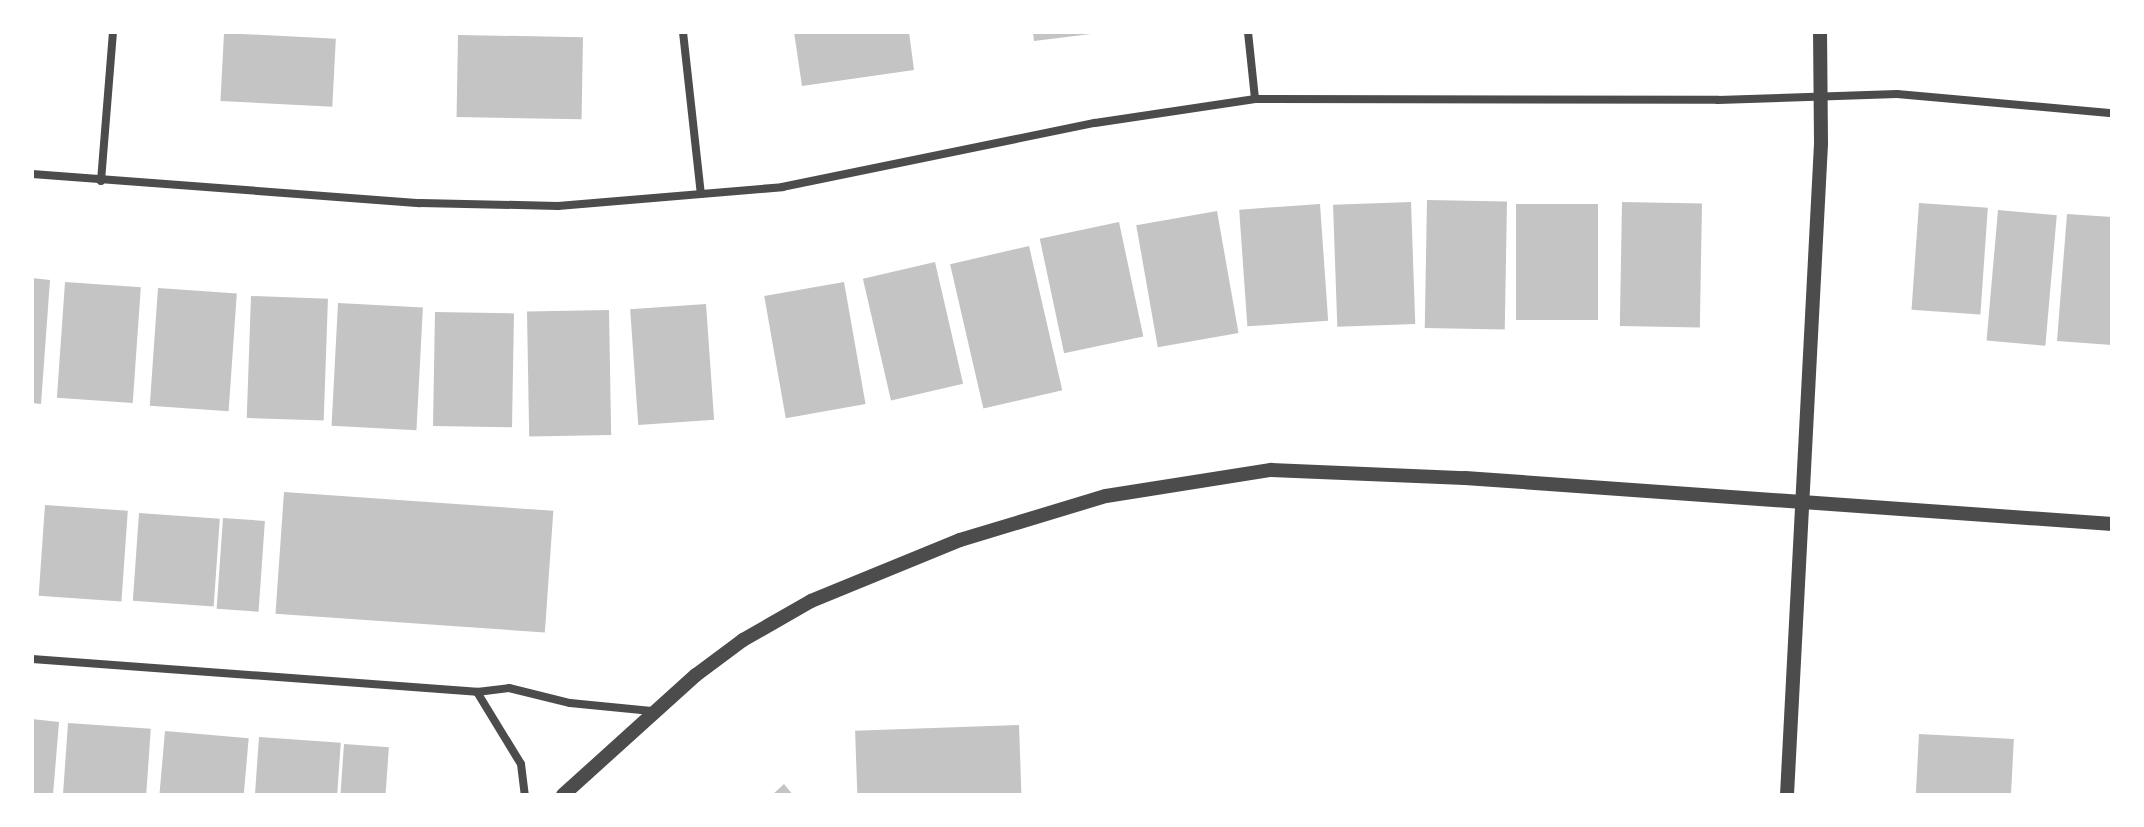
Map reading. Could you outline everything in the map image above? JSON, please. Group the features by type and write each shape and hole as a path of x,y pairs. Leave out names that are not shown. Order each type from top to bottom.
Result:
{"street":[{"path":"101,181 113,32"},
{"path":"683,32 701,194"},
{"path":"1248,32 1255,99"},
{"path":"1787,795 1820,96 1820,32"},
{"path":"32,174 436,204 558,206 782,187 1095,123 1255,99 1897,94 2112,113"},
{"path":"563,795 652,711 743,640 811,601 960,540 1106,496 1271,470 2112,524"},
{"path":"32,659 477,692 509,688 570,703 652,711"},
{"path":"477,692 521,764 525,795"}],"building":[{"path":"794,32 909,32 914,70 802,86"},
{"path":"1033,32 1091,32 1091,34 1034,41"},
{"path":"224,33 336,39 332,107 220,101"},
{"path":"458,35 583,37 582,119 457,117"},
{"path":"1427,200 1507,201 1505,329 1425,328"},
{"path":"1411,202 1415,324 1337,327 1333,205"},
{"path":"1622,202 1702,203 1700,327 1620,326"},
{"path":"1919,203 1988,208 1980,315 1912,310"},
{"path":"1320,204 1328,321 1247,326 1239,210"},
{"path":"1516,204 1598,204 1598,320 1516,320"},
{"path":"1998,210 2057,215 2045,346 1987,341"},
{"path":"1217,211 1239,333 1158,347 1136,225"},
{"path":"2067,214 2112,217 2112,345 2057,341"},
{"path":"1119,222 1143,336 1064,353 1040,239"},
{"path":"1029,246 1062,390 983,408 950,264"},
{"path":"935,262 963,384 891,400 863,279"},
{"path":"32,278 50,280 41,404 32,403"},
{"path":"65,282 141,287 133,403 57,398"},
{"path":"844,282 866,404 786,418 764,296"},
{"path":"158,288 237,294 229,411 150,406"},
{"path":"251,296 328,299 324,421 247,418"},
{"path":"338,303 423,307 416,430 332,426"},
{"path":"706,304 714,420 638,425 630,309"},
{"path":"609,310 611,435 529,436 527,311"},
{"path":"435,312 514,313 512,427 433,426"},
{"path":"284,492 553,511 545,633 275,614"},
{"path":"45,505 128,511 121,602 39,596"},
{"path":"139,513 220,519 214,606 133,601"},
{"path":"223,518 265,521 259,612 217,609"},
{"path":"32,719 59,722 53,795 32,795"},
{"path":"68,723 151,729 146,795 63,795"},
{"path":"1019,725 1021,795 857,795 855,731"},
{"path":"165,731 249,738 244,795 159,795"},
{"path":"1919,734 2014,739 2011,795 1916,795"},
{"path":"259,737 341,743 337,795 255,795"},
{"path":"344,744 389,747 386,795 340,795"},
{"path":"784,784 793,795 772,795"}]}
